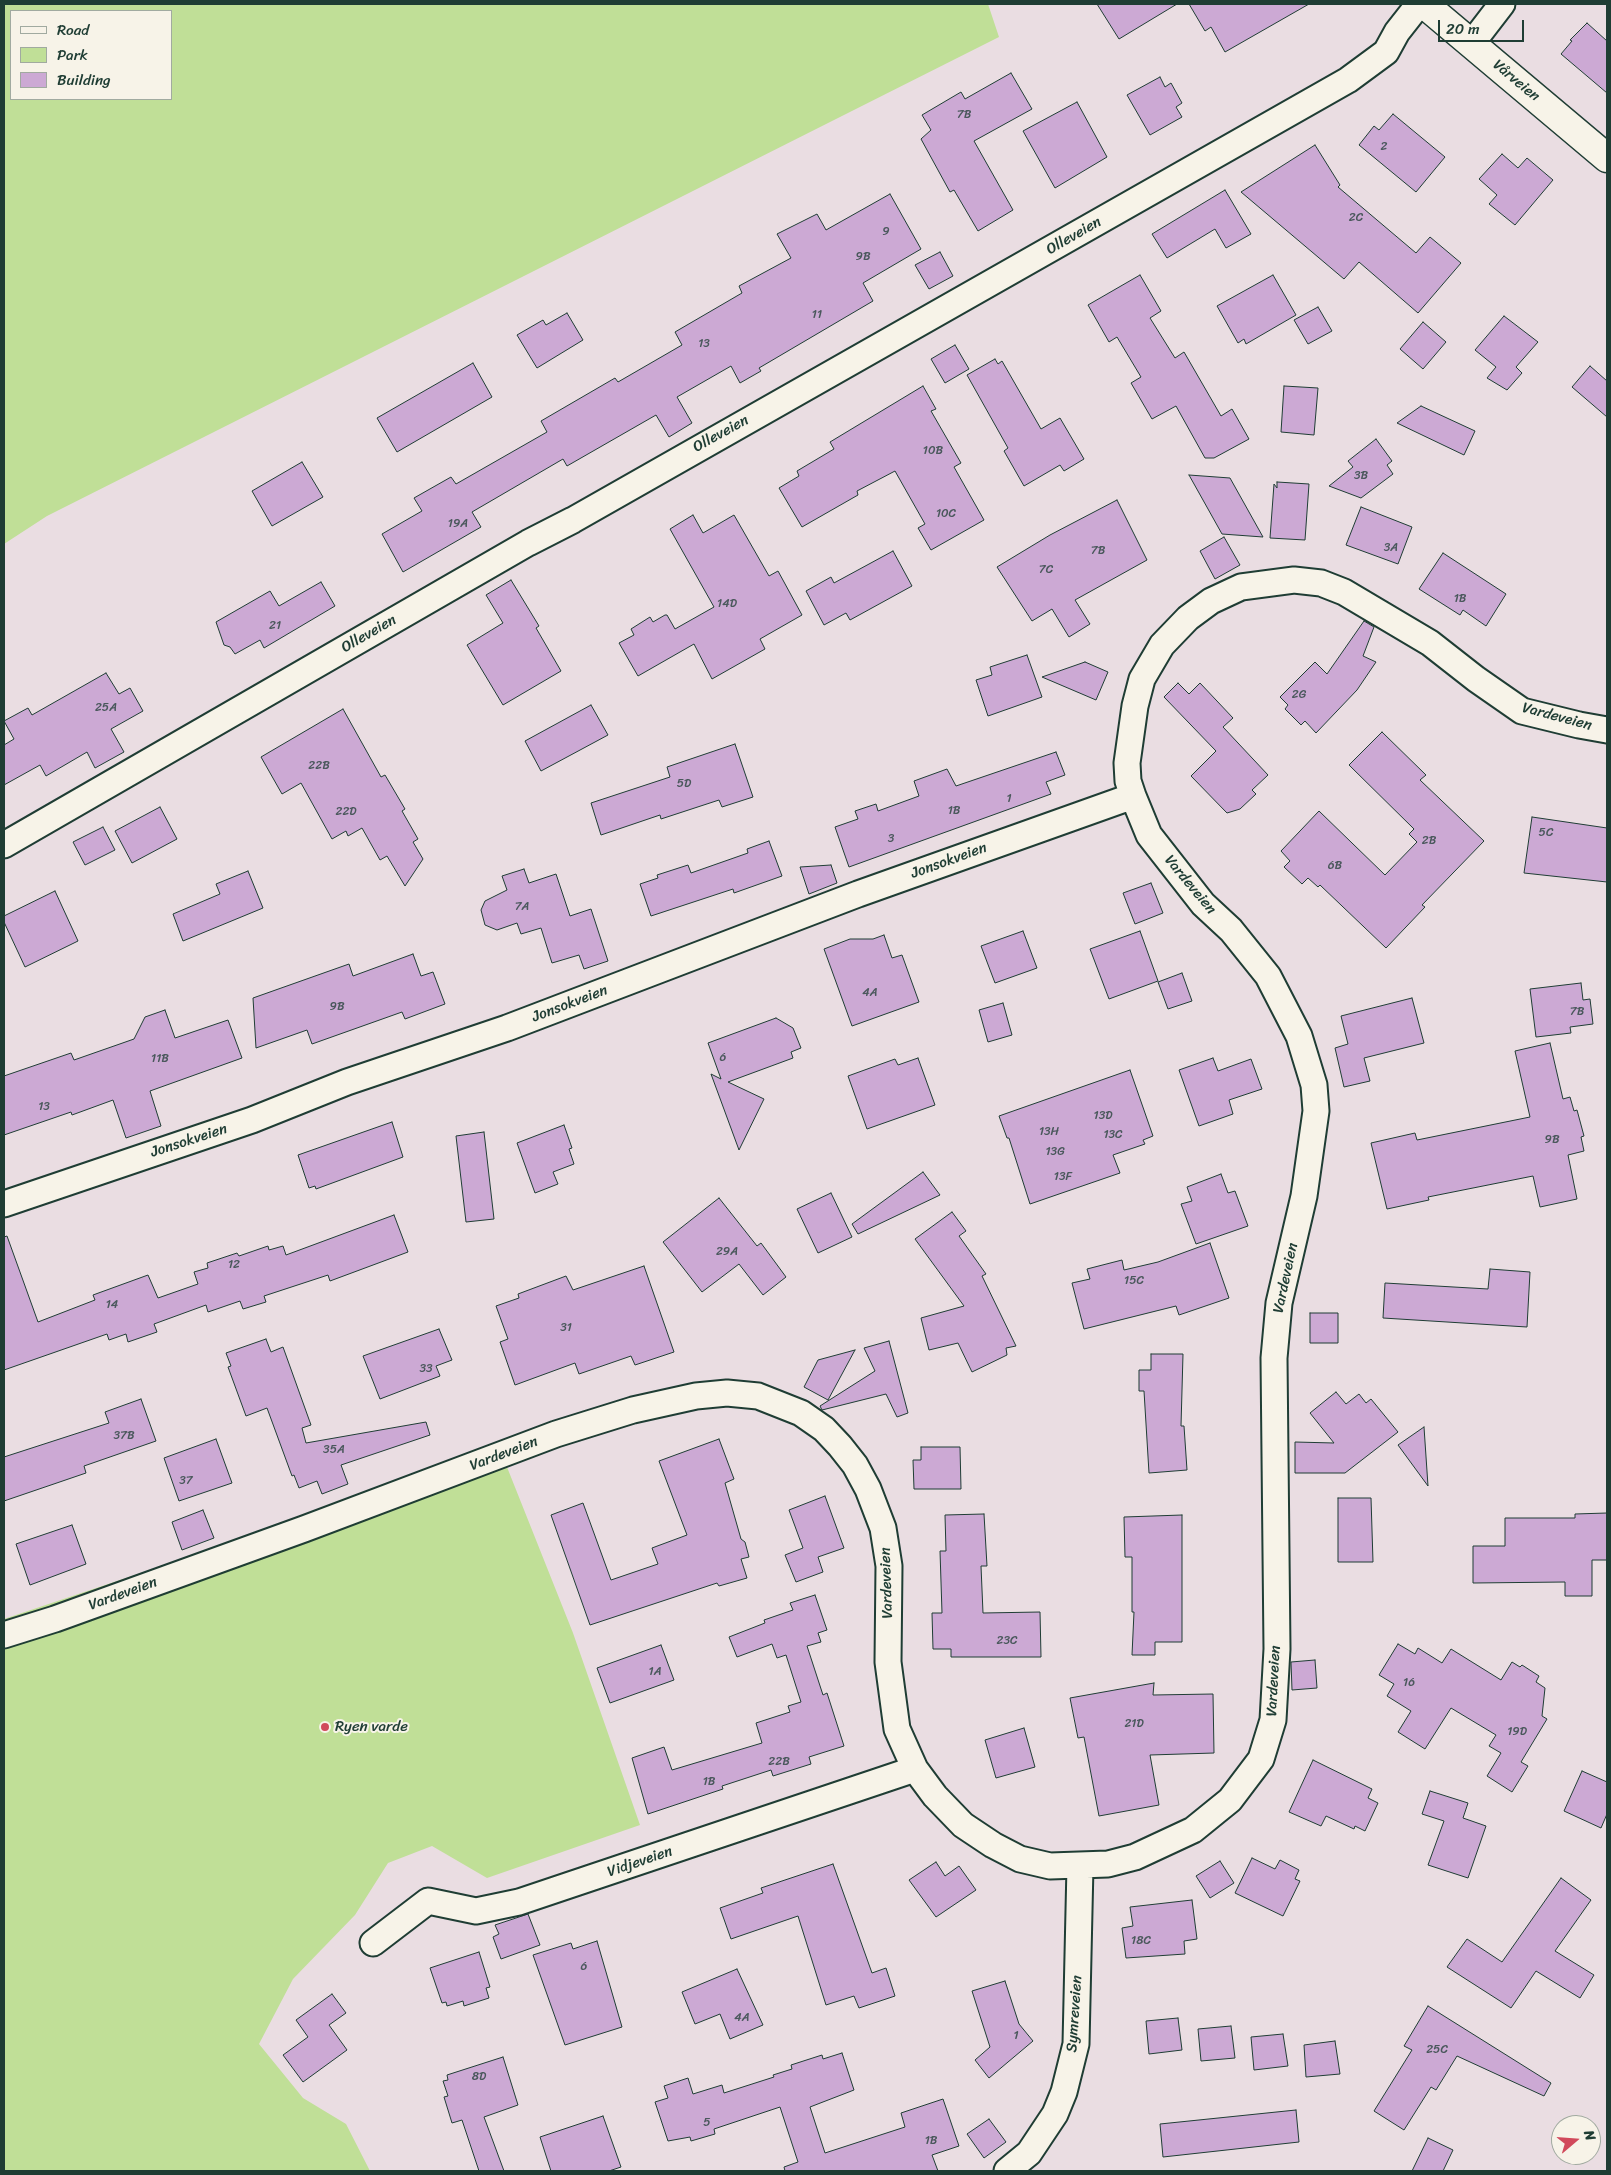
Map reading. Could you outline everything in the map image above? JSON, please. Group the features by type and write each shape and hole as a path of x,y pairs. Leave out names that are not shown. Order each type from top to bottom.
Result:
{"street":[{"name":"Olleveien","path":"4,845 528,543 573,520 1348,80 1386,52 1397,32 1419,4"},
{"name":"Vårveien","path":"1424,4 1607,158"},
{"path":"1472,43 1502,4"},
{"name":"Vardeveien","path":"4,1635 55,1619 313,1526 556,1434 632,1410 696,1396 727,1393 758,1396 801,1412 840,1446 855,1465 880,1516 889,1566 888,1662 897,1729 915,1769 935,1796 963,1825 1020,1859 1050,1866 1108,1864 1135,1857 1193,1830 1215,1815 1230,1800 1261,1759 1273,1720 1277,1649 1274,1358 1279,1303 1304,1196 1316,1111 1314,1085 1299,1036 1268,976 1231,930 1204,904 1149,835 1133,796 1128,781 1127,763 1135,706 1142,679 1162,645 1188,618 1211,601 1242,587 1294,580 1321,583 1336,589 1430,643 1476,679 1522,711 1607,730"},
{"name":"Jonsokveien","path":"4,1204 252,1120 347,1082 507,1028 858,894 1133,796"},
{"name":"Vidjeveien","path":"373,1943 428,1901 476,1911 519,1902 915,1769"},
{"name":"Symreveien","path":"1007,2171 1029,2153 1055,2114 1064,2092 1076,2044 1080,1866"}],"green space":[{"path":"4,4 988,4 999,37 47,516 4,544"},
{"path":"501,1452 573,1633 640,1825 487,1878 432,1846 388,1863 355,1915 293,1979 259,2044 303,2098 346,2124 370,2171 4,2171 4,1619"}],"building":[{"path":"1097,4 1177,4 1119,39"},
{"path":"1189,4 1309,4 1225,52 1211,27 1205,31"},
{"path":"1587,23 1607,41 1607,93 1561,54 1572,41 1570,40"},
{"path":"1011,73 1032,109 974,141 1013,210 978,231 954,190 950,192 921,139 931,130 922,115 961,92 965,99"},
{"path":"1160,77 1165,87 1171,83 1182,103 1176,107 1182,117 1150,135 1127,95"},
{"path":"1077,102 1107,157 1055,188 1023,131"},
{"path":"1393,114 1445,157 1416,192 1359,145 1374,126 1379,130"},
{"path":"1315,145 1340,185 1338,187 1416,253 1430,237 1461,263 1418,313 1359,262 1344,279 1241,192"},
{"path":"1502,154 1518,168 1527,158 1553,180 1515,225 1489,204 1497,195 1479,179"},
{"path":"1225,190 1251,234 1226,248 1215,229 1167,258 1152,234"},
{"path":"890,194 921,249 863,283 873,301 759,368 761,371 740,383 731,366 677,397 692,423 669,437 656,415 567,466 563,459 472,512 481,527 403,572 382,534 422,511 414,498 451,477 456,484 547,432 541,421 615,378 618,382 682,345 675,332 742,293 739,286 791,258 777,234 817,214 826,230"},
{"path":"940,252 953,276 929,289 915,265"},
{"path":"1140,275 1161,311 1150,318 1175,358 1184,352 1221,416 1232,409 1249,439 1214,458 1205,458 1176,406 1152,419 1131,383 1141,377 1117,337 1109,342 1088,305"},
{"path":"1273,275 1296,315 1246,344 1244,339 1238,343 1217,306"},
{"path":"1318,307 1332,331 1308,344 1294,320"},
{"path":"567,313 583,340 537,368 517,335 543,320 546,325"},
{"path":"1504,316 1538,342 1516,367 1522,373 1507,390 1487,378 1496,367 1475,350"},
{"path":"1423,322 1446,342 1423,369 1400,349"},
{"path":"955,345 969,369 945,383 931,359"},
{"path":"995,359 998,364 1002,361 1041,429 1060,418 1084,459 1064,471 1060,465 1024,486 1004,451 1008,448 967,375"},
{"path":"473,363 492,397 397,452 377,418"},
{"path":"1590,366 1607,381 1607,417 1572,387"},
{"path":"923,386 936,409 931,411 961,463 954,467 984,520 931,550 918,528 925,524 895,471 857,491 858,495 802,527 779,488 799,476 797,471 834,449 830,442"},
{"path":"1284,386 1318,388 1314,435 1281,432"},
{"path":"1421,406 1475,431 1464,455 1397,423"},
{"path":"1376,439 1392,461 1387,465 1393,474 1361,498 1329,486 1353,467 1348,461"},
{"path":"302,462 323,497 272,526 252,491"},
{"path":"1189,475 1230,478 1263,537 1222,534"},
{"path":"1277,482 1309,484 1305,540 1270,538 1274,484 1277,488"},
{"path":"1117,500 1147,560 1075,600 1090,624 1069,637 1052,609 1032,621 997,567 1050,535"},
{"path":"1361,507 1412,527 1398,564 1346,545"},
{"path":"693,515 703,533 734,515 769,576 778,571 802,615 760,639 765,649 712,679 694,644 638,676 619,643 634,635 631,629 650,617 653,622 667,615 675,629 714,607 670,529"},
{"path":"1224,537 1240,565 1215,579 1200,551"},
{"path":"893,551 912,586 850,620 846,613 824,625 806,591 831,577 834,583"},
{"path":"1443,553 1506,594 1486,626 1463,610 1460,615 1419,589"},
{"path":"511,580 539,626 536,628 561,671 503,705 467,645 503,623 486,595"},
{"path":"321,582 335,606 264,648 260,640 235,654 230,647 224,645 216,622 270,591 279,606"},
{"path":"1364,621 1374,627 1363,656 1376,662 1357,690 1316,733 1305,721 1301,725 1285,709 1288,705 1280,697 1315,662 1327,674"},
{"path":"1027,655 1042,697 988,716 976,680 992,675 990,667"},
{"path":"1085,662 1108,672 1096,700 1042,677"},
{"path":"106,673 119,694 130,688 143,711 111,729 124,752 95,768 87,752 46,776 40,765 4,785 4,745 14,739 4,721 28,708 32,715"},
{"path":"1178,683 1189,694 1200,683 1233,718 1223,727 1268,775 1252,790 1256,794 1240,809 1227,813 1191,776 1216,751 1164,697"},
{"path":"591,705 608,735 541,771 525,741"},
{"path":"343,709 381,777 385,775 405,809 402,811 418,839 413,842 423,859 405,886 387,856 380,860 362,828 348,836 346,831 332,839 301,783 282,794 261,757"},
{"path":"1382,732 1426,775 1420,780 1484,841 1422,905 1425,907 1386,948 1320,885 1318,887 1308,878 1302,884 1284,867 1290,861 1281,851 1319,811 1385,875 1417,842 1409,834 1414,829 1349,765"},
{"path":"735,744 753,797 722,807 719,800 661,819 660,815 601,835 591,803 670,777 667,767"},
{"path":"1056,752 1065,775 1046,782 1051,794 849,867 835,827 858,819 855,811 876,804 878,811 919,796 914,781 947,769 956,786"},
{"path":"160,807 177,839 132,863 115,831"},
{"path":"1532,817 1607,828 1607,882 1524,873"},
{"path":"103,827 115,850 85,865 73,842"},
{"path":"769,841 782,876 734,893 733,889 651,916 640,884 658,878 657,875 688,865 691,873 748,853 747,849"},
{"path":"831,865 837,883 809,894 800,867"},
{"path":"524,869 529,883 556,874 570,916 591,909 608,961 584,969 579,955 552,963 541,928 521,934 517,923 497,930 485,925 481,910 485,901 507,890 502,876"},
{"path":"248,871 263,908 183,941 173,914 220,894 216,884"},
{"path":"1151,883 1163,913 1135,924 1123,893"},
{"path":"55,891 78,941 25,967 4,922 4,916"},
{"path":"1023,931 1037,968 995,983 981,946"},
{"path":"1140,931 1158,981 1109,999 1090,949"},
{"path":"884,935 892,958 902,955 919,1002 852,1026 824,949 850,939 873,939"},
{"path":"413,954 421,976 433,972 445,1004 405,1019 402,1012 312,1044 307,1030 256,1048 253,998 349,964 353,976"},
{"path":"1182,973 1192,1001 1168,1009 1158,982"},
{"path":"1581,983 1583,1000 1590,999 1593,1024 1570,1027 1571,1033 1536,1037 1530,989"},
{"path":"1412,998 1424,1043 1364,1058 1370,1081 1344,1087 1335,1048 1348,1044 1341,1016"},
{"path":"1003,1003 1012,1035 988,1042 979,1010"},
{"path":"165,1010 175,1038 228,1020 242,1058 150,1091 161,1126 126,1138 113,1100 72,1115 71,1112 4,1135 4,1076 71,1053 74,1060 134,1039 145,1017"},
{"path":"776,1018 793,1028 801,1048 791,1052 793,1058 728,1082 764,1099 739,1150 711,1074 721,1079 708,1043"},
{"path":"1550,1043 1563,1099 1570,1097 1574,1111 1577,1110 1584,1136 1581,1137 1584,1151 1568,1155 1577,1199 1540,1207 1533,1176 1428,1197 1429,1200 1387,1209 1371,1143 1415,1133 1417,1140 1530,1117 1515,1051"},
{"path":"918,1058 935,1105 867,1129 848,1076 895,1059 898,1065"},
{"path":"1213,1058 1218,1071 1251,1059 1262,1089 1229,1100 1233,1114 1199,1126 1179,1070"},
{"path":"1130,1070 1153,1136 1143,1140 1145,1144 1113,1155 1120,1173 1030,1204 1009,1138 1007,1138 999,1116"},
{"path":"392,1122 403,1157 316,1189 315,1186 309,1188 298,1155"},
{"path":"564,1125 572,1148 569,1149 574,1164 553,1172 558,1184 535,1193 517,1143"},
{"path":"484,1132 494,1219 466,1222 456,1136"},
{"path":"923,1172 940,1195 858,1234 852,1224"},
{"path":"1221,1174 1228,1193 1235,1191 1248,1226 1196,1244 1181,1204 1192,1201 1187,1187"},
{"path":"831,1193 852,1237 818,1253 797,1209"},
{"path":"719,1198 757,1246 761,1243 786,1277 763,1295 739,1264 702,1292 663,1242"},
{"path":"952,1212 966,1231 959,1236 986,1274 982,1276 1016,1346 1006,1348 1007,1355 972,1372 958,1343 929,1350 921,1318 964,1306 915,1239"},
{"path":"394,1215 408,1252 330,1281 328,1275 264,1296 266,1302 243,1309 240,1301 208,1312 206,1305 154,1324 157,1332 128,1342 126,1334 109,1340 107,1334 4,1370 4,1237 7,1236 38,1322 95,1300 93,1295 148,1275 158,1298 198,1284 194,1272 208,1268 207,1263 237,1253 239,1256 268,1246 269,1250 283,1246 286,1255"},
{"path":"1210,1243 1229,1298 1179,1315 1176,1306 1084,1329 1072,1283 1090,1279 1087,1269 1122,1260 1124,1270 1158,1262"},
{"path":"644,1266 674,1352 635,1365 631,1356 579,1374 575,1363 515,1385 500,1342 508,1339 496,1306 519,1298 518,1294 566,1276 573,1290"},
{"path":"1490,1269 1530,1272 1527,1327 1383,1318 1385,1283 1488,1289"},
{"path":"1310,1313 1338,1313 1338,1343 1310,1343"},
{"path":"439,1329 452,1360 436,1366 440,1376 380,1399 363,1356"},
{"path":"266,1339 271,1352 283,1347 311,1425 302,1428 306,1443 426,1422 430,1435 341,1465 348,1484 322,1494 317,1481 299,1488 294,1475 292,1476 267,1408 246,1416 228,1367 231,1366 226,1353"},
{"path":"889,1341 908,1413 897,1417 886,1394 822,1410 820,1406 875,1371 864,1348"},
{"path":"855,1350 828,1400 804,1387 818,1360"},
{"path":"1151,1354 1183,1354 1181,1426 1184,1426 1187,1470 1149,1473 1144,1391 1139,1391 1139,1370 1151,1370"},
{"path":"1336,1392 1346,1404 1359,1394 1366,1403 1371,1399 1398,1432 1345,1473 1295,1473 1295,1442 1334,1443 1310,1413"},
{"path":"141,1399 156,1441 84,1466 86,1473 4,1501 4,1457 109,1423 105,1412"},
{"path":"1424,1427 1428,1486 1398,1445"},
{"path":"216,1439 232,1483 179,1501 164,1458"},
{"path":"719,1439 734,1479 725,1483 741,1539 745,1542 749,1557 741,1559 747,1578 719,1586 717,1583 590,1625 551,1515 583,1503 611,1580 658,1564 652,1548 687,1535 659,1461"},
{"path":"921,1447 960,1447 961,1489 914,1489 913,1460 921,1460"},
{"path":"825,1496 844,1548 818,1557 823,1572 796,1582 785,1555 803,1548 789,1510"},
{"path":"1338,1498 1371,1498 1373,1562 1338,1562"},
{"path":"203,1510 214,1538 182,1550 172,1522"},
{"path":"1607,1513 1607,1560 1592,1560 1592,1596 1565,1596 1565,1582 1473,1583 1473,1546 1505,1546 1505,1518 1575,1518 1575,1514"},
{"path":"984,1514 987,1566 981,1566 983,1613 1040,1612 1041,1657 951,1657 951,1649 933,1649 932,1613 942,1613 940,1551 946,1551 945,1515"},
{"path":"1182,1515 1182,1642 1155,1642 1155,1655 1132,1655 1134,1612 1132,1612 1132,1557 1125,1557 1124,1517"},
{"path":"72,1525 86,1564 30,1585 16,1544"},
{"path":"815,1595 827,1630 818,1633 821,1642 807,1646 823,1695 827,1693 844,1746 809,1757 811,1764 773,1776 771,1770 722,1786 723,1789 648,1814 632,1758 664,1747 672,1770 762,1743 756,1723 790,1712 788,1706 801,1702 786,1655 777,1658 772,1644 737,1657 729,1637 765,1623 764,1620 793,1610 790,1603"},
{"path":"1398,1644 1415,1654 1418,1648 1442,1663 1451,1649 1501,1680 1512,1662 1520,1667 1522,1665 1539,1676 1536,1682 1545,1688 1542,1716 1547,1719 1521,1762 1528,1766 1512,1792 1487,1776 1501,1753 1489,1746 1496,1735 1451,1708 1425,1749 1398,1732 1411,1711 1387,1696 1394,1684 1379,1675"},
{"path":"661,1645 674,1680 610,1703 597,1668"},
{"path":"1315,1660 1317,1688 1292,1690 1291,1662"},
{"path":"1154,1683 1153,1695 1213,1694 1214,1753 1150,1755 1159,1805 1099,1816 1084,1737 1078,1738 1070,1698"},
{"path":"1024,1728 1035,1767 996,1778 985,1740"},
{"path":"1313,1760 1372,1789 1368,1798 1378,1803 1365,1831 1355,1826 1354,1829 1326,1816 1321,1826 1289,1812"},
{"path":"1582,1771 1607,1782 1607,1814 1601,1828 1564,1811"},
{"path":"1430,1791 1468,1803 1463,1818 1486,1826 1468,1878 1428,1865 1444,1821 1422,1814"},
{"path":"1252,1858 1275,1869 1280,1860 1299,1870 1295,1879 1300,1881 1283,1916 1235,1893"},
{"path":"1220,1861 1234,1883 1210,1898 1196,1876"},
{"path":"936,1862 945,1876 959,1866 976,1890 936,1917 909,1880"},
{"path":"833,1864 872,1973 886,1968 895,1996 859,2008 854,1996 826,2005 798,1916 731,1939 720,1908 763,1893 761,1888"},
{"path":"1561,1878 1591,1900 1555,1951 1594,1975 1580,1998 1536,1971 1511,2008 1447,1967 1467,1939 1502,1962"},
{"path":"1192,1900 1197,1939 1184,1941 1185,1954 1126,1958 1122,1928 1133,1926 1130,1907"},
{"path":"528,1914 540,1945 501,1959 493,1937 499,1934 495,1925"},
{"path":"597,1941 622,2027 565,2045 533,1955 571,1943 573,1949"},
{"path":"479,1952 490,1987 486,1988 489,1998 464,2006 463,2001 447,2006 446,2002 442,2003 430,1968"},
{"path":"737,1969 763,2025 730,2039 720,2014 695,2024 682,1992"},
{"path":"1005,1981 1019,2024 1033,2041 989,2078 975,2060 990,2047 972,1991"},
{"path":"332,1994 346,2013 329,2025 347,2050 303,2082 283,2055 308,2037 296,2020"},
{"path":"1428,2006 1551,2083 1544,2096 1457,2056 1436,2090 1431,2087 1404,2130 1374,2111 1412,2050 1404,2046"},
{"path":"1178,2018 1182,2050 1149,2054 1146,2021"},
{"path":"1231,2026 1235,2058 1201,2061 1198,2029"},
{"path":"1283,2034 1288,2066 1254,2070 1251,2037"},
{"path":"1335,2041 1340,2074 1306,2077 1304,2045"},
{"path":"842,2053 854,2090 810,2107 825,2153 905,2127 901,2113 943,2099 959,2146 932,2155 938,2171 785,2171 784,2167 798,2162 780,2107 714,2129 715,2134 691,2141 690,2137 668,2141 655,2102 668,2098 664,2086 688,2078 693,2094 722,2085 724,2093 774,2077 773,2075 792,2069 791,2065 822,2055 823,2059"},
{"path":"503,2057 518,2105 484,2117 504,2171 479,2171 462,2120 452,2123 444,2097 448,2096 443,2081 448,2080 447,2075"},
{"path":"1296,2110 1299,2142 1163,2157 1160,2124"},
{"path":"603,2116 621,2167 609,2171 551,2171 540,2137"},
{"path":"989,2119 1006,2142 984,2158 967,2134"},
{"path":"1428,2138 1453,2150 1443,2171 1412,2171"}],"place":[{"name":"Ryen varde","path":"325,1727"}]}
